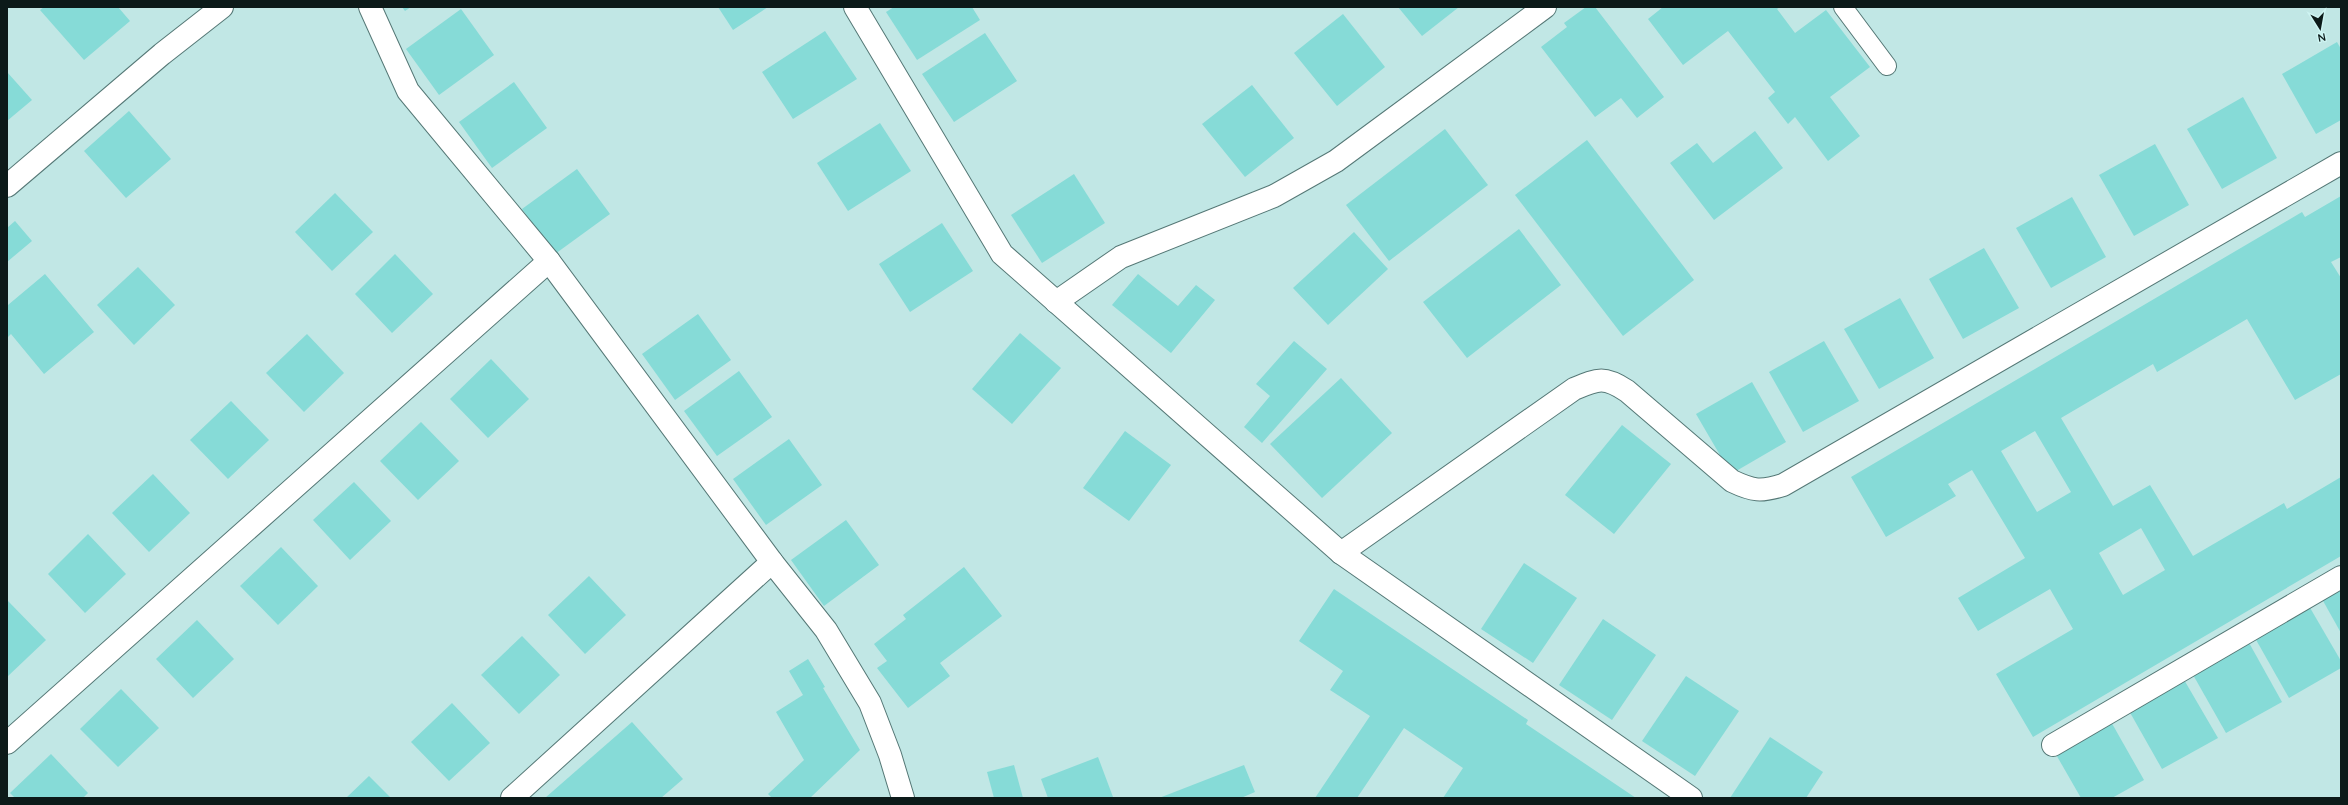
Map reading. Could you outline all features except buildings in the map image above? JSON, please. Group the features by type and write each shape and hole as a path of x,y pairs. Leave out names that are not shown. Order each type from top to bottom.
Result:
{"street":[{"path":"7,186 162,54 222,7"},
{"path":"370,7 408,91 549,261 772,562 826,630 870,703 890,754 903,798"},
{"path":"855,7 1002,254 1341,553 1692,798"},
{"path":"1056,302 1121,257 1274,196 1336,161 1545,7"},
{"path":"1341,553 1574,389 1594,381 1611,381 1627,391 1732,481 1750,490 1767,490 1783,485 2341,163"},
{"path":"7,743 549,261"},
{"path":"512,798 772,562"},
{"path":"2053,744 2341,578"}],"lane":[{"path":"1843,7 1887,66"}]}
